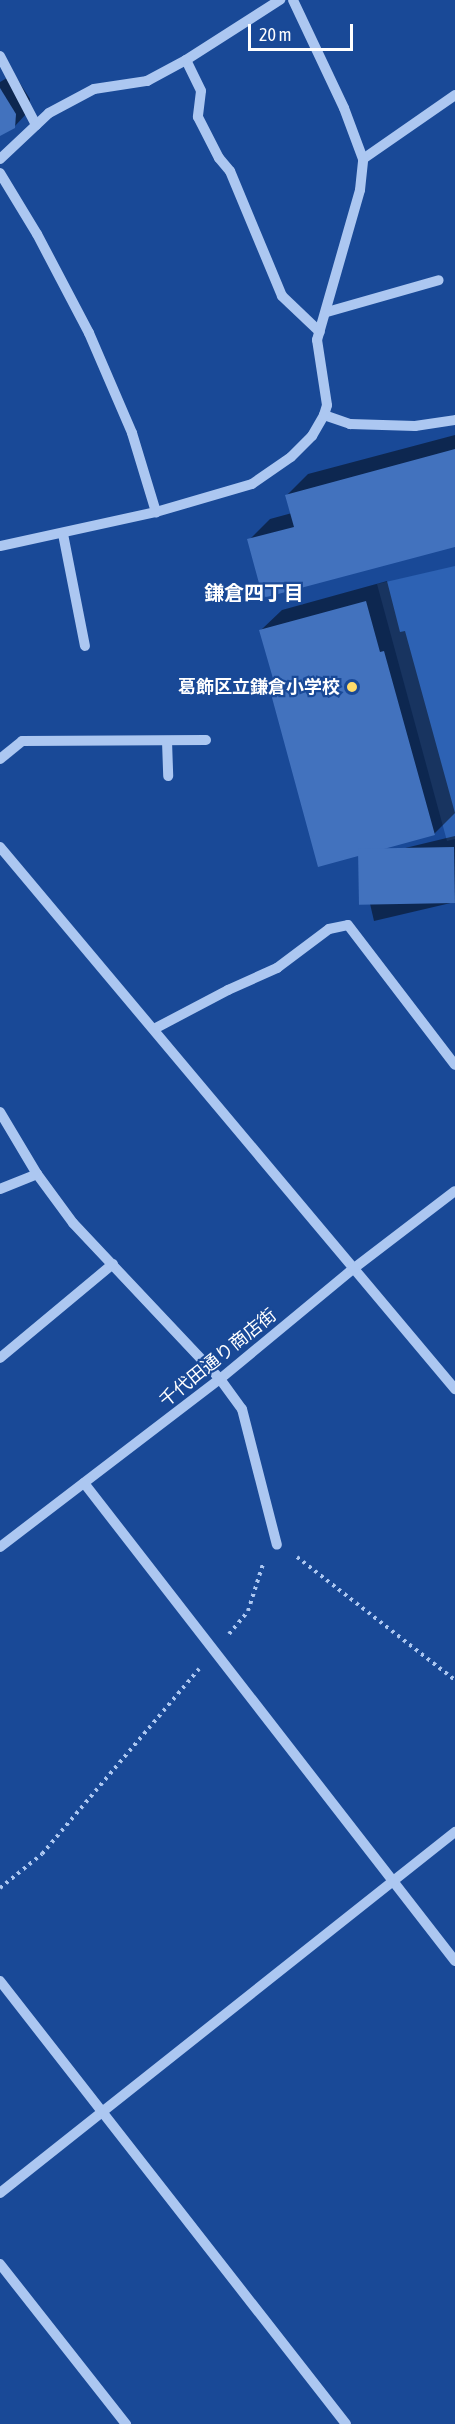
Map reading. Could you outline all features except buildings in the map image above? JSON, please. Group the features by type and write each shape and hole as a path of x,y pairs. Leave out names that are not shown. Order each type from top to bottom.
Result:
{"street":[{"path":"0,159 49,113 94,89 147,81 186,60 280,0"},
{"path":"0,546 156,512 252,484 291,457 312,436 324,415 327,405 317,340 327,312 360,190 363,159 344,108 293,0"},
{"path":"0,56 36,124"},
{"path":"186,60 201,91 198,117 219,158 230,171 282,296 320,332"},
{"path":"363,159 455,95"},
{"path":"0,173 37,234 89,333 132,433 156,512"},
{"path":"327,312 439,280"},
{"path":"324,415 350,424 415,426 455,420"},
{"path":"63,534 85,646"},
{"path":"0,759 22,741 206,740"},
{"path":"167,741 168,776"},
{"path":"0,847 455,1389"},
{"path":"154,1029 228,990 278,968 329,929 348,926 455,1065"},
{"path":"0,1112 37,1174 73,1223 220,1380 242,1409 277,1545"},
{"path":"0,1189 37,1174"},
{"name":"千代田通り商店街","path":"0,1547 220,1380 353,1269 455,1191"},
{"path":"0,1358 113,1264"},
{"path":"84,1482 455,1961"},
{"path":"0,2193 455,1832"},
{"path":"0,1982 346,2424"},
{"path":"0,2264 126,2424"}],"shaded area":[{"path":"455,566 455,839 447,841 377,584"}],"place":[{"name":"葛飾区立鎌倉小学校","path":"352,687"}],"district":[{"name":"鎌倉四丁目","path":"254,592"}]}
